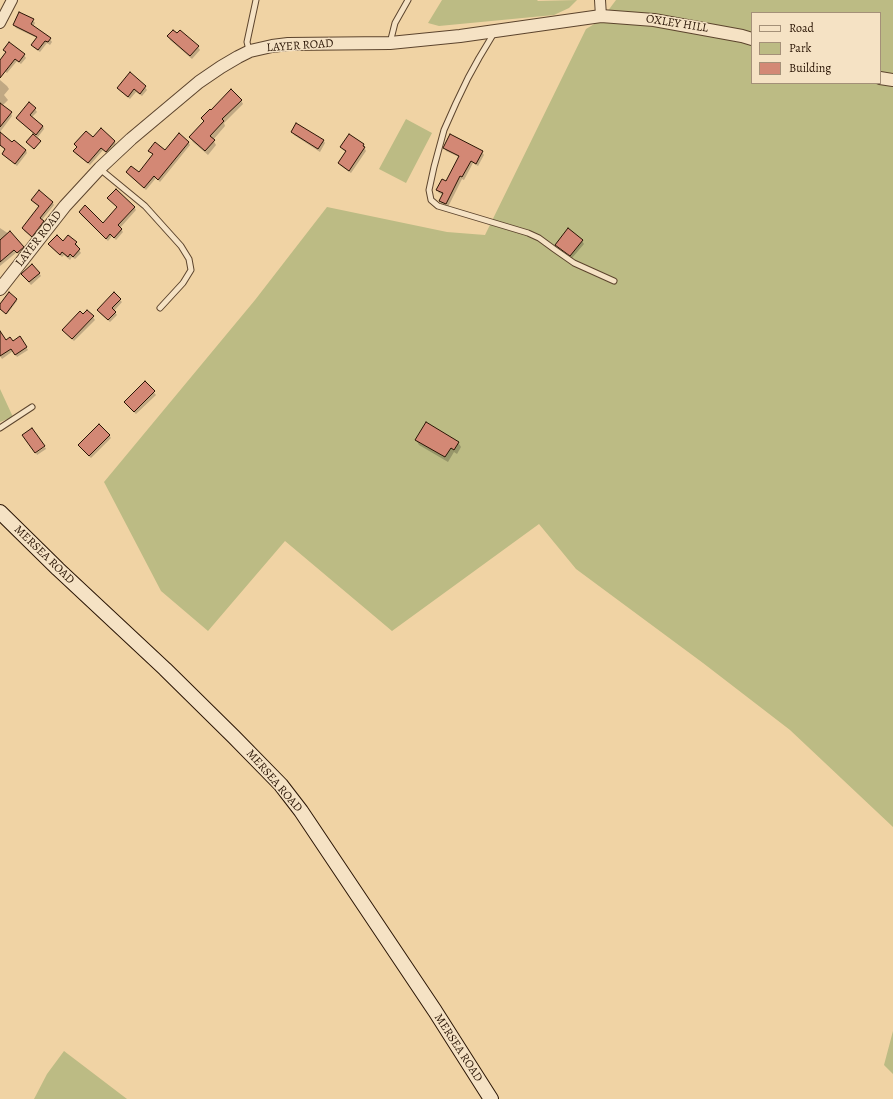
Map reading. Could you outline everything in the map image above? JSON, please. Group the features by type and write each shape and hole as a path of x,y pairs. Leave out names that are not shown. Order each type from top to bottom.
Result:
{"main road":[{"name":"MERSEA ROAD","path":"0,512 58,569 165,669 280,785 301,811 435,1011 491,1099"}],"street":[{"path":"0,23 12,0"},
{"path":"600,0 601,16"},
{"name":"LAYER ROAD","path":"0,289 65,206 100,168 131,139 199,82 221,67 250,51 288,44 390,43 494,32 601,16"},
{"name":"OXLEY HILL","path":"601,16 654,20 751,39"},
{"path":"881,78 893,80"}],"lane":[{"path":"250,51 248,42 256,0"},
{"path":"390,43 395,23 408,0"},
{"path":"494,32 475,64 444,130 429,190 431,200 438,206 528,233 539,238 574,262 614,281"},
{"path":"100,168 145,206 182,246 189,259 191,270 183,283 160,308"},
{"path":"0,428 32,406"}],"green space":[{"path":"442,0 577,0 569,8 554,15 439,26 428,23"},
{"path":"616,0 893,0 893,827 790,730 703,663 576,569 539,524 392,631 285,541 208,631 161,591 104,482 255,300 327,207 447,232 485,235 586,29 601,20"},
{"path":"406,119 432,133 406,183 379,169"},
{"path":"0,389 13,417 0,422"},
{"path":"893,1031 893,1074 884,1065"},
{"path":"64,1051 127,1099 34,1099 47,1074"}],"building":[{"path":"19,12 34,19 31,24 51,38 48,42 45,41 38,50 31,45 37,37 13,25"},
{"path":"173,30 177,33 180,30 199,46 190,56 167,36"},
{"path":"9,42 25,54 19,62 15,59 0,78 0,60 6,52 3,50"},
{"path":"130,72 146,86 140,94 134,89 128,97 117,88"},
{"path":"231,89 242,100 222,119 224,121 210,136 215,140 205,151 189,137 204,121 201,118"},
{"path":"29,102 36,108 30,115 43,126 36,135 16,118"},
{"path":"0,103 12,112 0,127"},
{"path":"296,123 324,140 318,149 291,132"},
{"path":"101,128 115,141 106,152 101,148 88,163 73,151 77,147 74,144 86,131 93,137"},
{"path":"0,132 12,142 14,140 26,150 15,164 2,154 5,149 0,145"},
{"path":"179,133 189,142 158,180 154,176 144,188 126,172 131,166 139,172 153,154 148,151 155,142 165,150"},
{"path":"33,134 41,141 34,149 26,142"},
{"path":"349,134 364,144 363,146 365,147 349,171 338,163 346,151 340,147"},
{"path":"450,134 483,151 476,164 471,161 462,177 460,176 446,204 439,201 443,193 436,190 442,179 446,181 459,156 443,148"},
{"path":"116,189 135,207 118,225 122,229 114,238 110,234 106,239 79,212 85,205 103,223 117,207 107,198"},
{"path":"39,190 53,202 40,218 44,221 32,237 22,228 39,206 31,200"},
{"path":"568,228 583,240 570,256 555,245"},
{"path":"10,231 24,247 17,253 14,250 0,262 0,240"},
{"path":"57,235 63,241 68,235 77,242 75,244 80,249 73,257 70,254 68,257 62,252 60,255 48,244"},
{"path":"32,264 40,273 29,282 21,274"},
{"path":"9,292 17,299 6,314 0,309 0,304"},
{"path":"114,292 121,299 112,308 116,312 108,320 97,310"},
{"path":"87,310 94,316 72,339 62,330 80,311 83,314"},
{"path":"0,331 6,340 10,337 13,341 20,336 27,347 15,355 11,349 0,356"},
{"path":"145,381 155,391 134,412 124,402"},
{"path":"426,422 459,442 454,450 451,448 445,457 415,440"},
{"path":"99,424 110,435 89,456 78,445"},
{"path":"32,428 45,446 35,453 22,435"}]}
